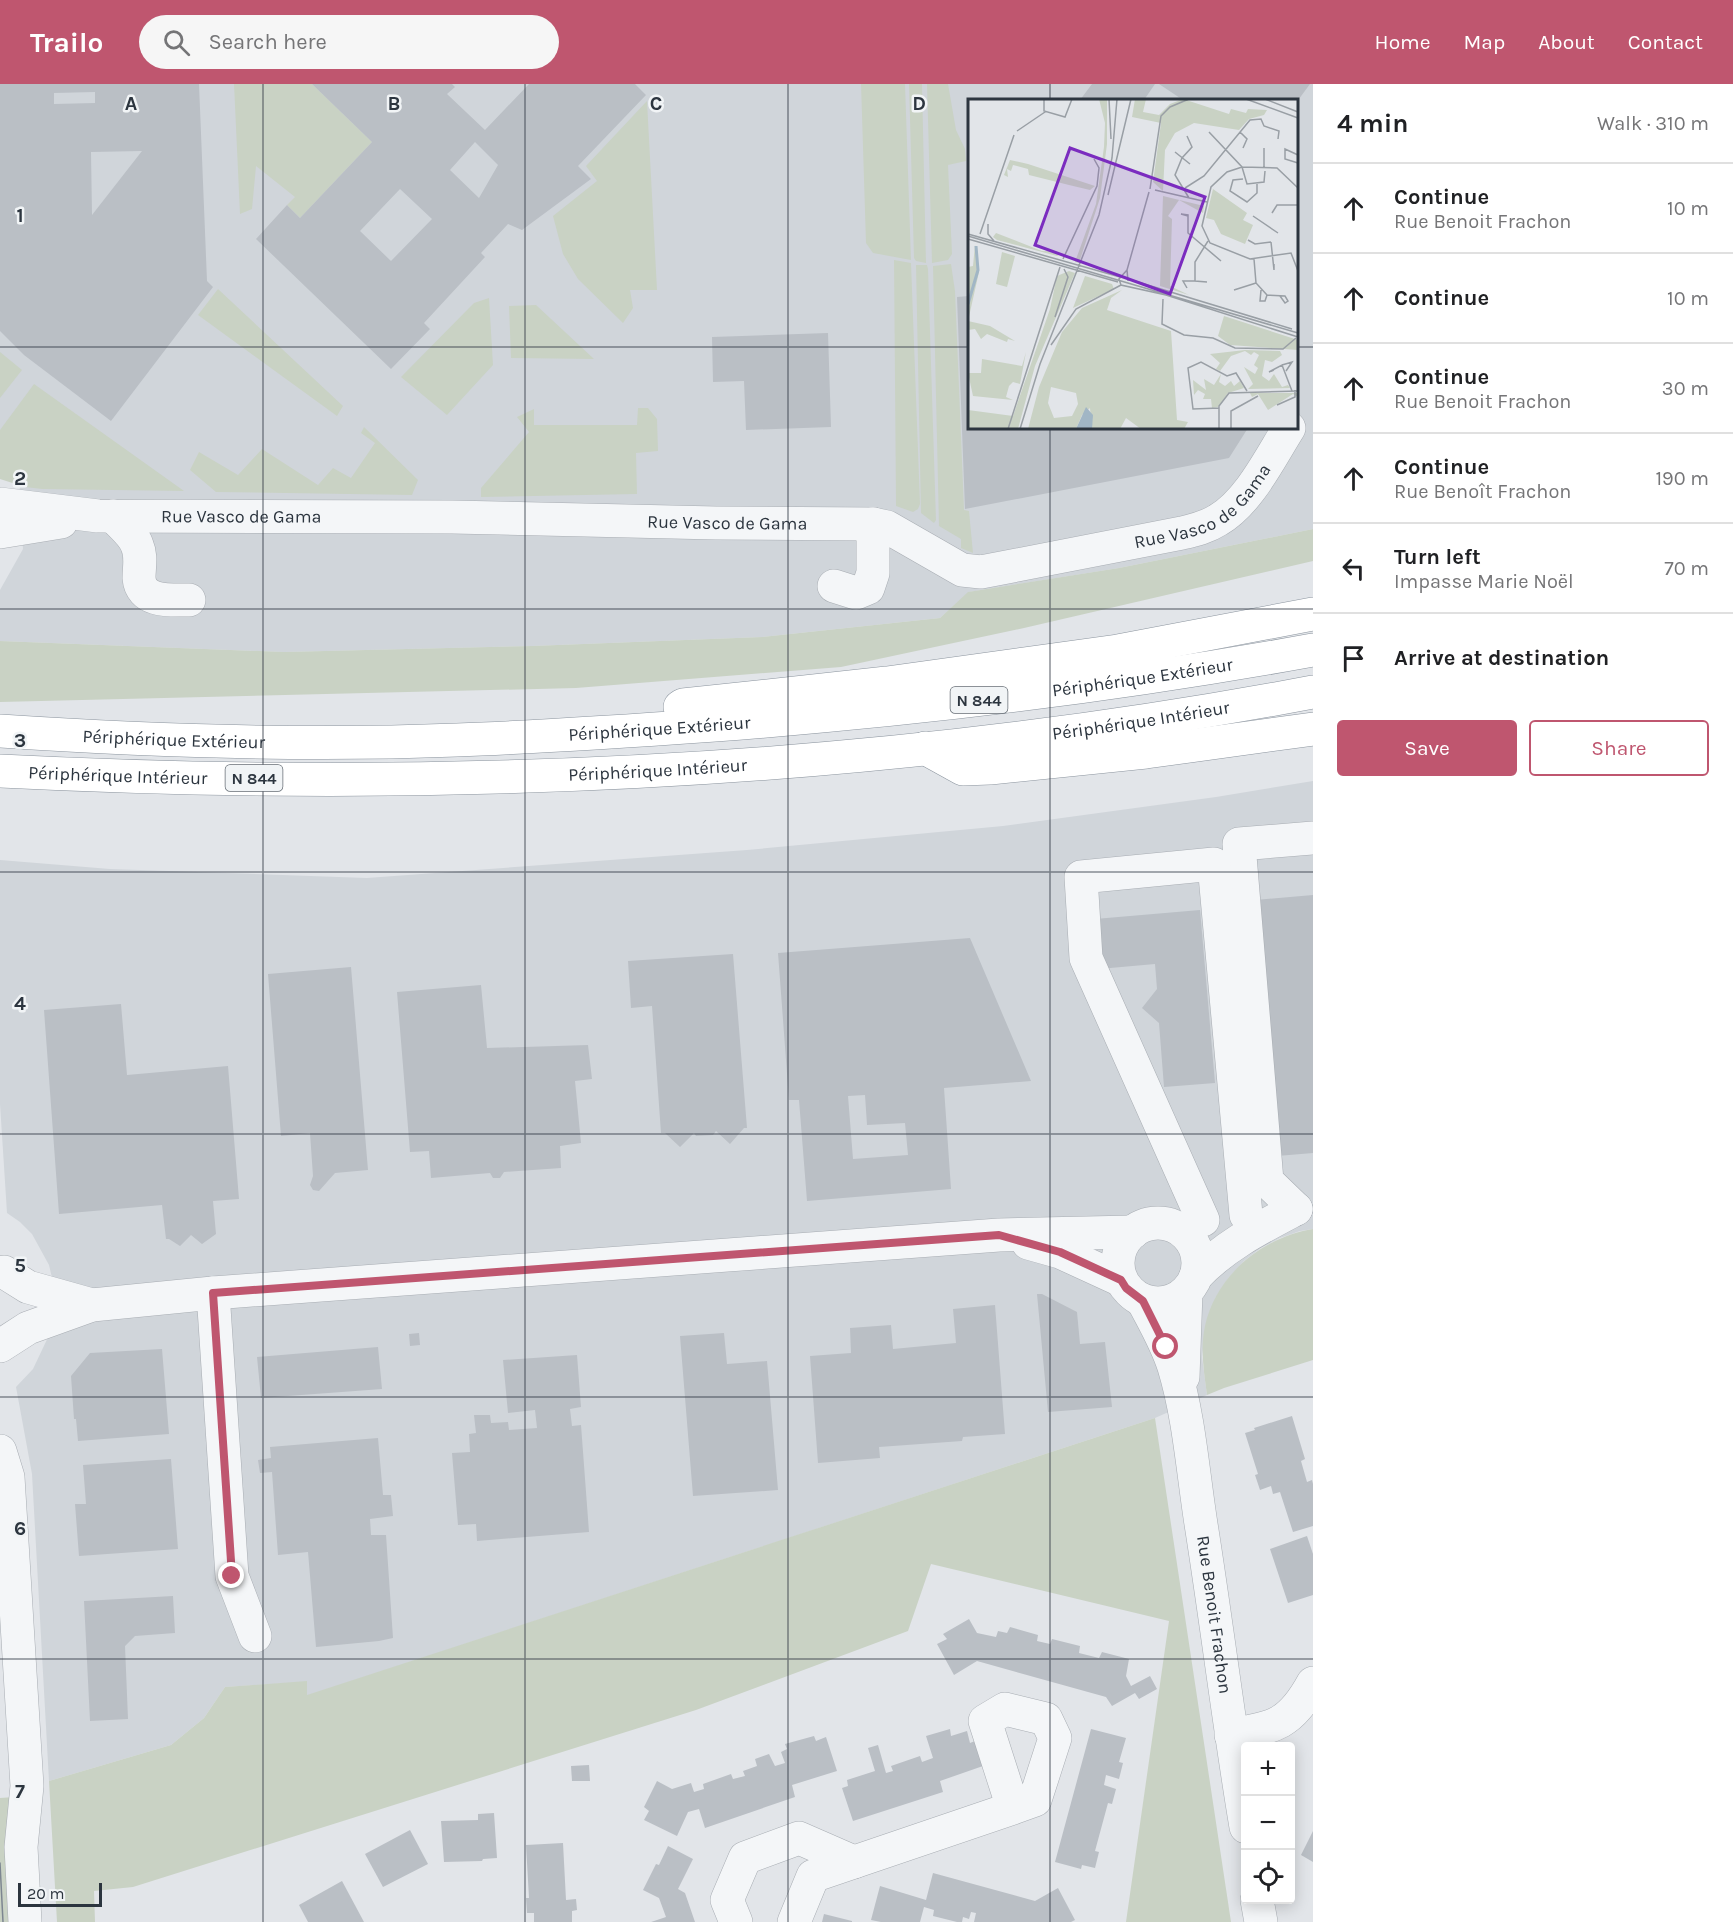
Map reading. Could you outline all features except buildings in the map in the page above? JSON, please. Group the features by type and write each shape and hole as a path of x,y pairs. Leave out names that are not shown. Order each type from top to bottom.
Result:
{"highway":[{"path":"642,730 683,705 887,683 1118,651 1313,614"},
{"name":"Périphérique Extérieur","path":"0,731 172,739 326,742 456,740 642,730 840,716 1009,697 1313,650"},
{"name":"Périphérique Intérieur","path":"0,771 284,779 508,778 590,775 924,748 1117,724 1313,692"},
{"path":"924,748 963,769 981,769 1146,752 1313,729"}],"street":[{"name":"Rue Vasco de Gama","path":"0,504 106,516 441,517 716,524 873,524 887,527 952,566 969,572 981,572 1182,533 1219,520 1232,510 1254,485 1288,429"},
{"name":"Rue Vasco de Gama","path":"0,532 106,516"},
{"path":"106,516 136,542 140,554 139,578 146,592 159,600 189,600"},
{"path":"834,586 856,593 868,588 873,573 873,524"},
{"path":"1304,1207 1267,1181 1239,844 1313,838"},
{"path":"1203,1220 1086,958 1082,877 1214,864 1246,1215"},
{"path":"1132,1290 1118,1267 1119,1254 1124,1242 1133,1232 1144,1226 1304,1207"},
{"path":"999,1235 1060,1252 1154,1303 1166,1303 1176,1299 1211,1260 1249,1234 1304,1207"},
{"path":"1168,1224 1180,1230 1190,1239 1196,1250 1198,1263 1191,1284"},
{"path":"0,1344 28,1328 92,1305 213,1293 999,1235 1133,1232"},
{"path":"2,1270 28,1287 92,1305"},
{"path":"0,1344 7,1331 12,1310 11,1290 2,1270"},
{"name":"Rue Benoit Frachon","path":"1182,1402 1191,1284"},
{"name":"Rue Benoit Frachon","path":"1132,1290 1158,1329 1173,1365 1182,1402 1212,1590 1241,1801"},
{"path":"213,1293 232,1576 255,1636"},
{"path":"0,1451 8,1477 27,1786 21,1847 25,1922"},
{"path":"1231,1735 1273,1727 1293,1713 1313,1683"},
{"path":"794,1922 813,1876 1013,1808"},
{"path":"736,1922 728,1900 745,1858 800,1838 854,1862"},
{"path":"1258,1904 1261,1922"}],"shaded area":[{"path":"0,84 1313,84 1313,529 1119,568 969,592 940,618 762,637 284,652 0,641 0,590 23,549 19,472 0,440"},
{"path":"1313,781 1313,1229 1280,1238 1261,1248 1244,1261 1216,1297 1206,1325 1202,1357 1207,1395 1155,1418 306,1696 307,1682 225,1687 204,1718 171,1745 49,1781 32,1474 16,1387 33,1369 51,1331 53,1282 49,1265 32,1234 7,1213 0,1104 0,860 110,869 367,878 747,850 1003,826 1216,797"}],"green space":[{"path":"234,84 312,84 372,142 300,218 287,205 295,197 256,166 252,209 240,214"},
{"path":"861,84 905,84 911,260 873,253 866,243"},
{"path":"909,84 922,84 926,263 916,261 914,258"},
{"path":"927,84 948,84 956,130 965,149 966,161 948,165 952,254 948,260 932,263"},
{"path":"647,101 657,290 630,290 633,308 623,323 578,279 563,254 553,216 597,181 586,166"},
{"path":"894,260 911,263 920,504 913,512 896,506"},
{"path":"951,264 955,291 964,510 969,511 973,553 961,548 961,539 939,526 933,266"},
{"path":"916,265 927,265 928,269 936,520 934,523 921,513"},
{"path":"218,289 343,406 337,416 198,315"},
{"path":"489,298 493,365 447,415 401,377 474,303"},
{"path":"536,305 594,359 511,358 509,306"},
{"path":"0,352 22,370 0,398"},
{"path":"34,384 184,491 42,489 25,487 0,479 0,430"},
{"path":"638,408 648,408 657,419 658,451 636,453 637,494 481,497 481,488 529,432 517,417 534,409 534,425 637,425"},
{"path":"364,427 418,480 412,495 216,492 190,470 199,452 238,475 262,449 318,485 333,468 351,478 375,443 361,433"},
{"path":"1313,529 1313,561 1024,628 841,667 576,688 0,702 0,641 284,652 762,637 940,618 968,592 1119,568"},
{"path":"1313,1229 1313,1360 1207,1395 1203,1343 1205,1326 1219,1290 1244,1261 1260,1250 1294,1233"},
{"path":"1155,1418 1231,1922 1126,1922 1169,1621 931,1564 908,1631 696,1710 133,1887 94,1891 95,1922 57,1922 49,1781 171,1745 204,1718 225,1687 307,1681 307,1695"},
{"path":"15,1797 15,1922 0,1922 0,1798"}],"tram line":[{"path":"0,1863 3,1922"}],"route":[{"path":"232,1576 213,1293 999,1235 1060,1252 1121,1280 1126,1288 1143,1301 1166,1347"}]}
